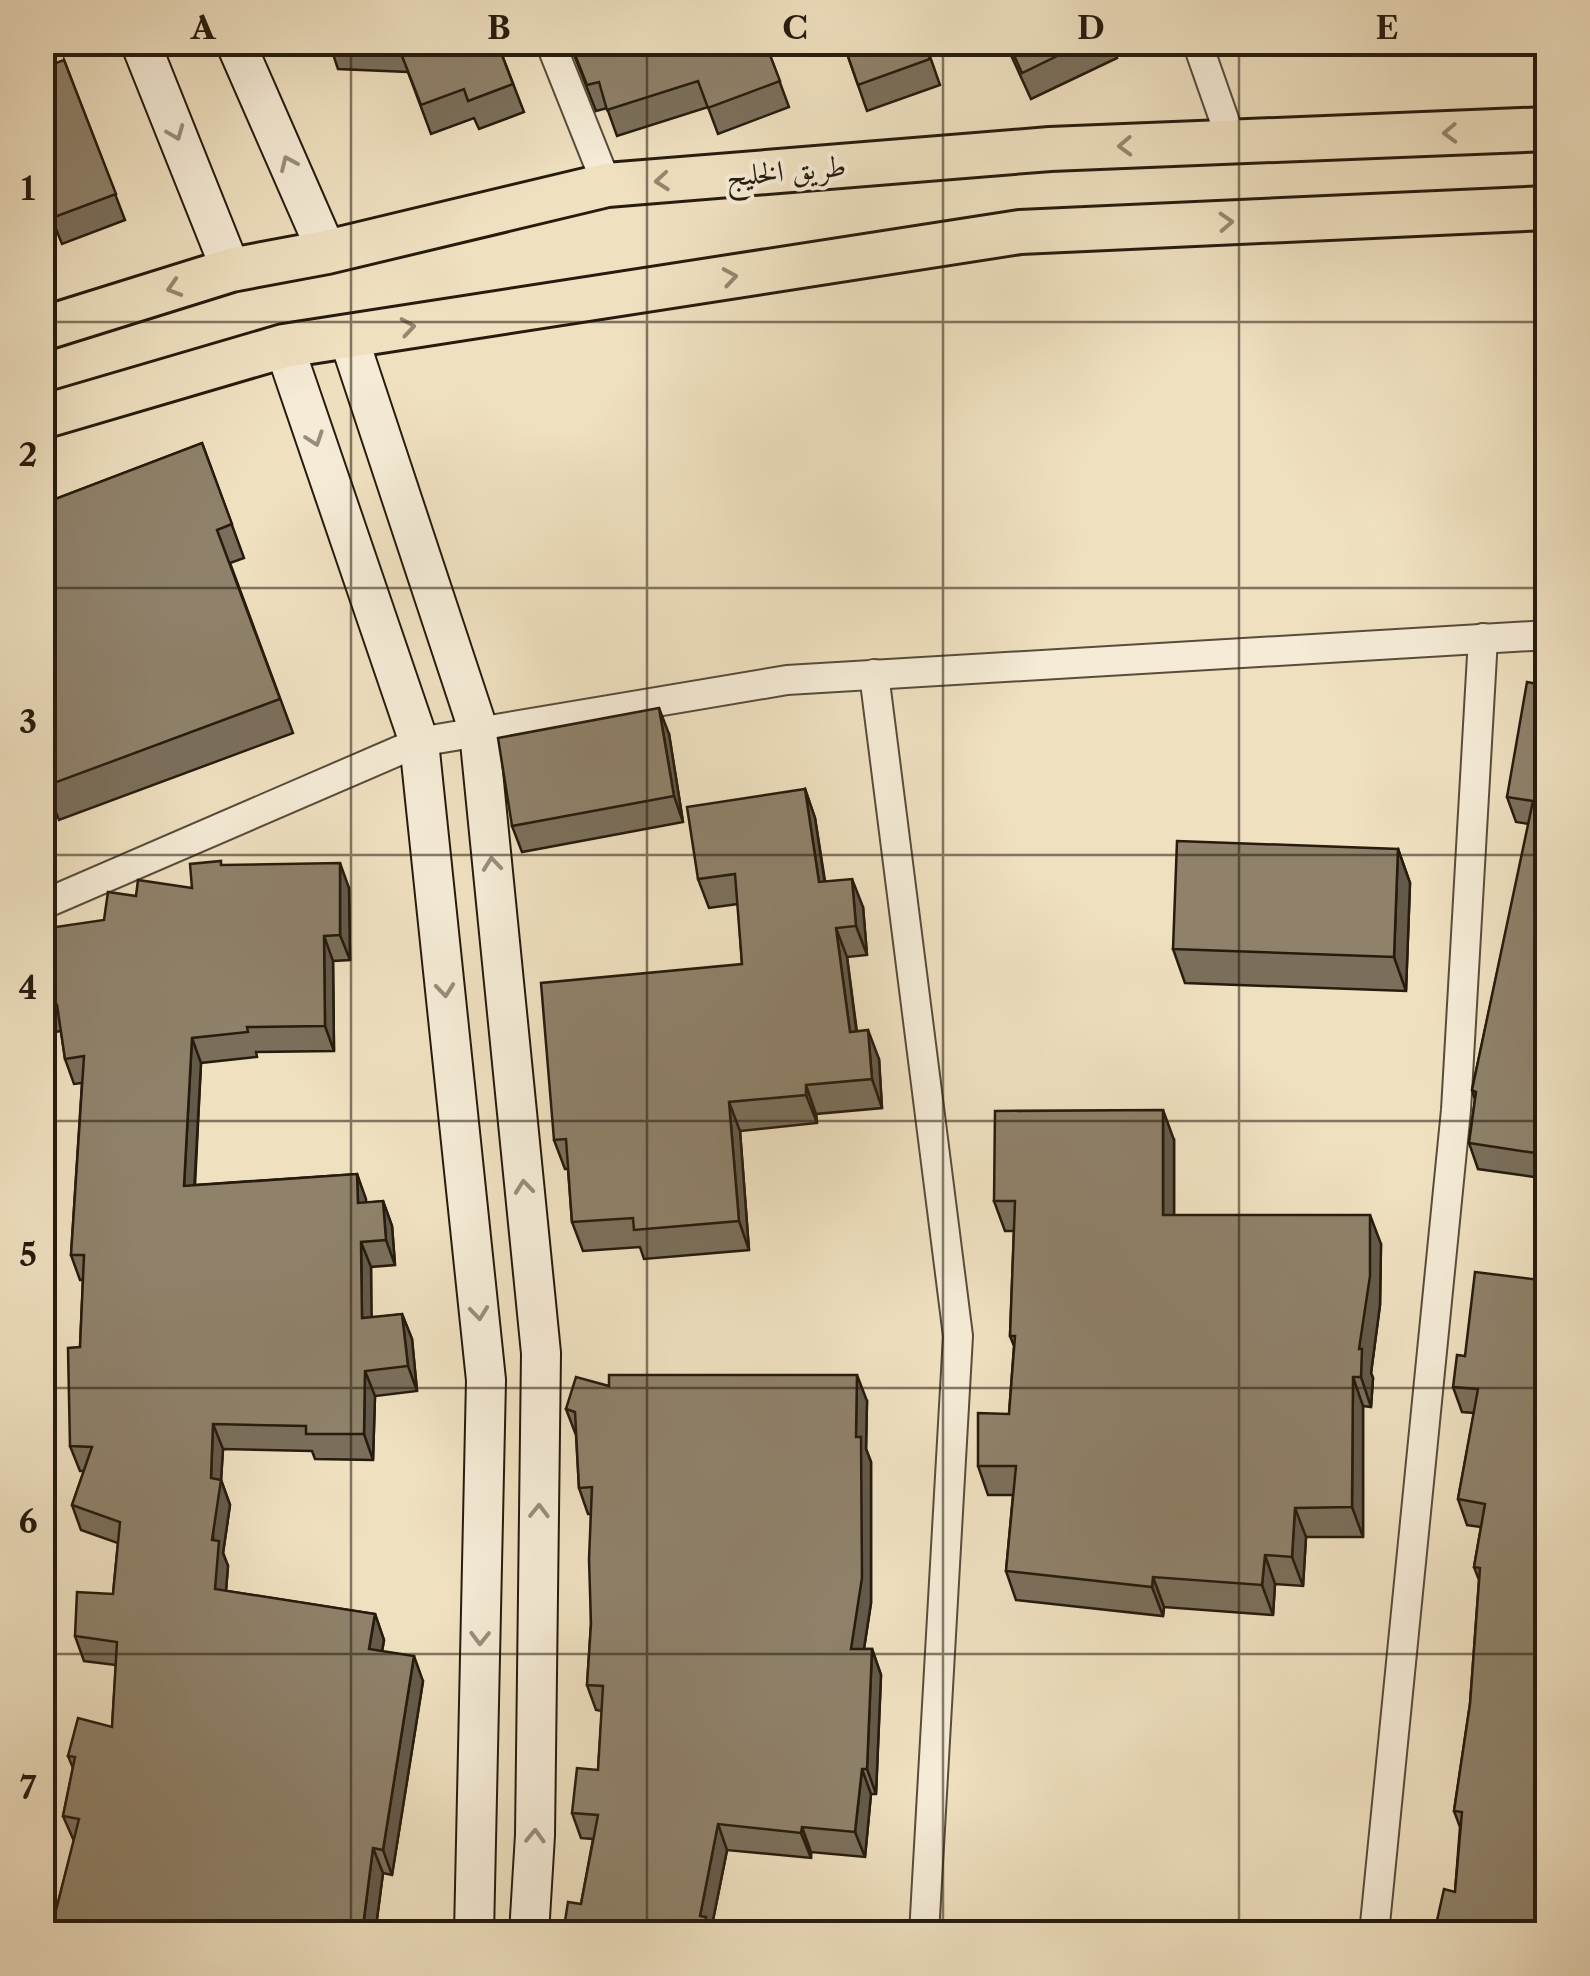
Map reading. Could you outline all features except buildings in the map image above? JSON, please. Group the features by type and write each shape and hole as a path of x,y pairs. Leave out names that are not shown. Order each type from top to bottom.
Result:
{"main road":[{"name":"طريق الخليج","path":"42,329 231,270 327,252 608,185 1050,149 1548,128"},
{"path":"42,417 284,346 1020,232 1548,208"}],"street":[{"path":"140,42 231,270"},
{"path":"235,42 327,252"},
{"path":"550,42 608,185"},
{"path":"1197,42 1232,142"},
{"path":"348,336 479,732 540,1353 535,1836 529,1934"},
{"path":"284,346 419,742 486,1380 474,1934"},
{"path":"42,905 419,742 786,680 1548,635"},
{"path":"1374,1934 1456,1110 1483,638"},
{"path":"874,674 958,1336 924,1934"}]}
